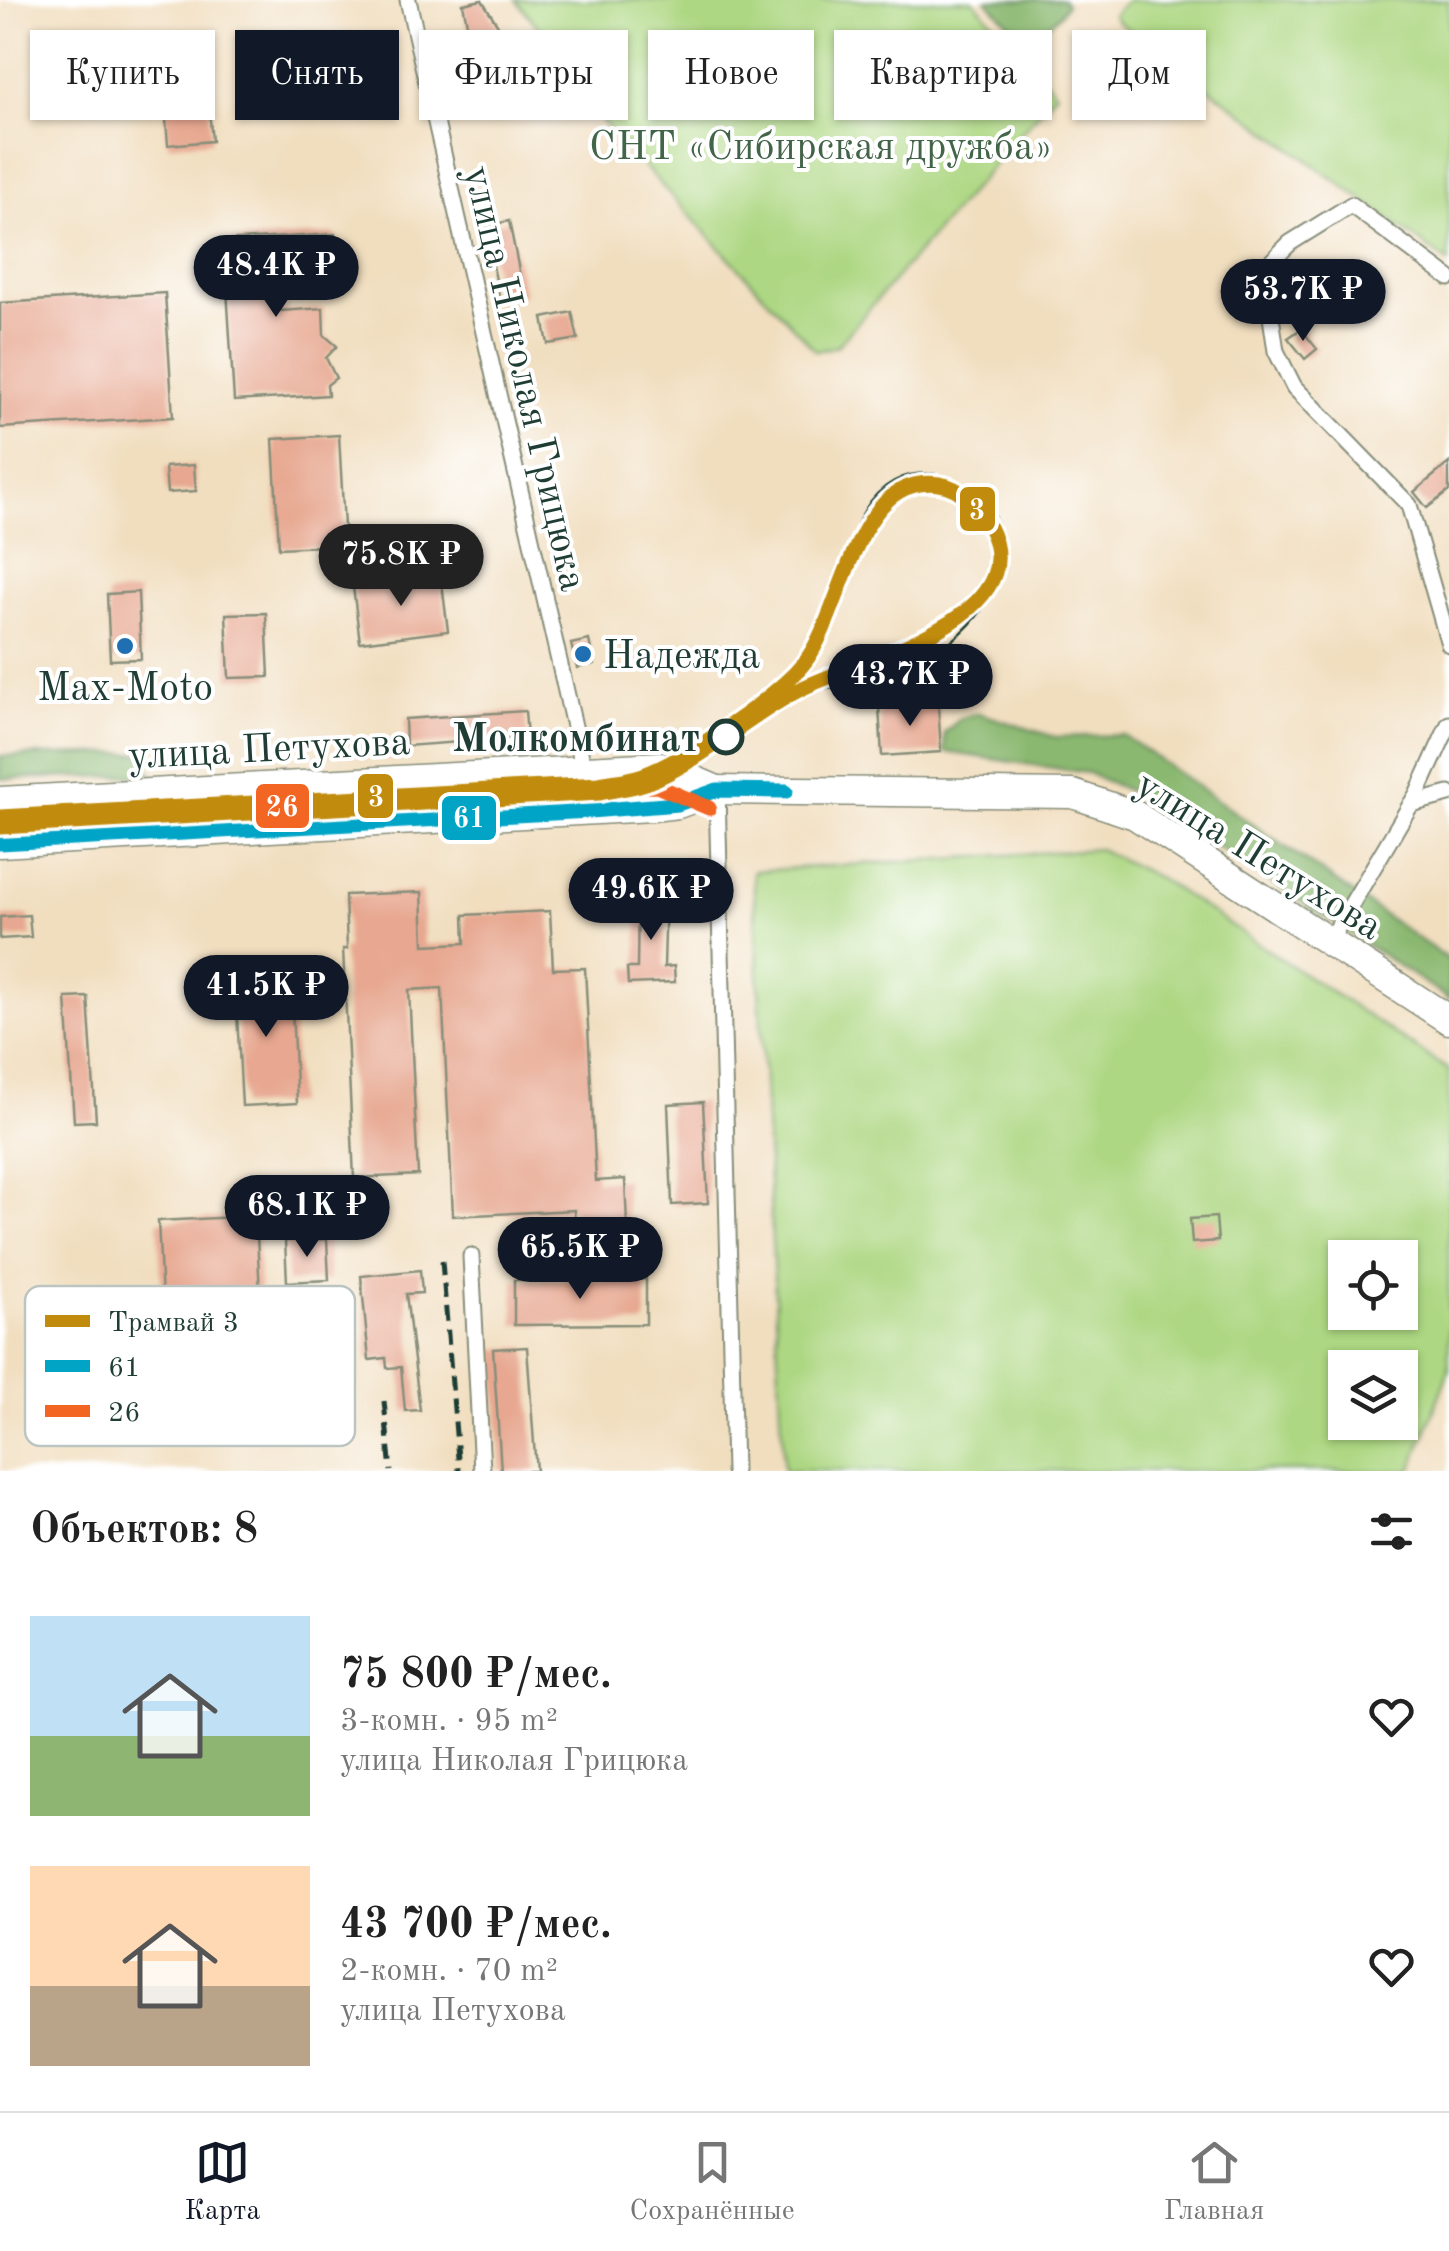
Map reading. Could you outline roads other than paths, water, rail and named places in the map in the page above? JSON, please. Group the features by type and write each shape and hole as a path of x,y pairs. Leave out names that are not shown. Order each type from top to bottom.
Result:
{"highway":[{"name":"улица Петухова","path":"0,801 661,766 717,790"},
{"name":"улица Петухова","path":"0,842 636,808 678,804 717,790 1073,794 1135,815 1449,1020"}],"street":[{"name":"улица Николая Грицюка","path":"408,0 584,770"},
{"path":"1449,278 1352,205 1290,242 1264,269 1276,351 1294,388 1409,505 1449,644"},
{"path":"1329,942 1411,804 1449,724"},
{"path":"717,790 734,1471"},
{"path":"1411,804 1449,794"},
{"path":"471,1256 482,1471"}],"tram line":[{"path":"792,693 898,673 952,641 978,615 1001,571 1000,532 983,500 954,479 919,473 886,486 859,522 844,583"},
{"name":"3","path":"0,817 599,784 638,777 729,726 804,663 818,640 855,550 888,500 910,486 947,486 969,499 989,527 997,560 987,588 964,612 895,651 799,690 690,761 639,785 600,793 0,827"}],"railway":[{"path":"442,1261 459,1471"},
{"path":"384,1401 391,1471"}],"place":[{"name":"Max-Moto","path":"125,646"},
{"name":"Надежда","path":"583,654"},
{"name":"Молкомбинат","path":"726,737"}],"park label":[{"name":"СНТ «Сибирская дружба»","path":"821,145"}]}
